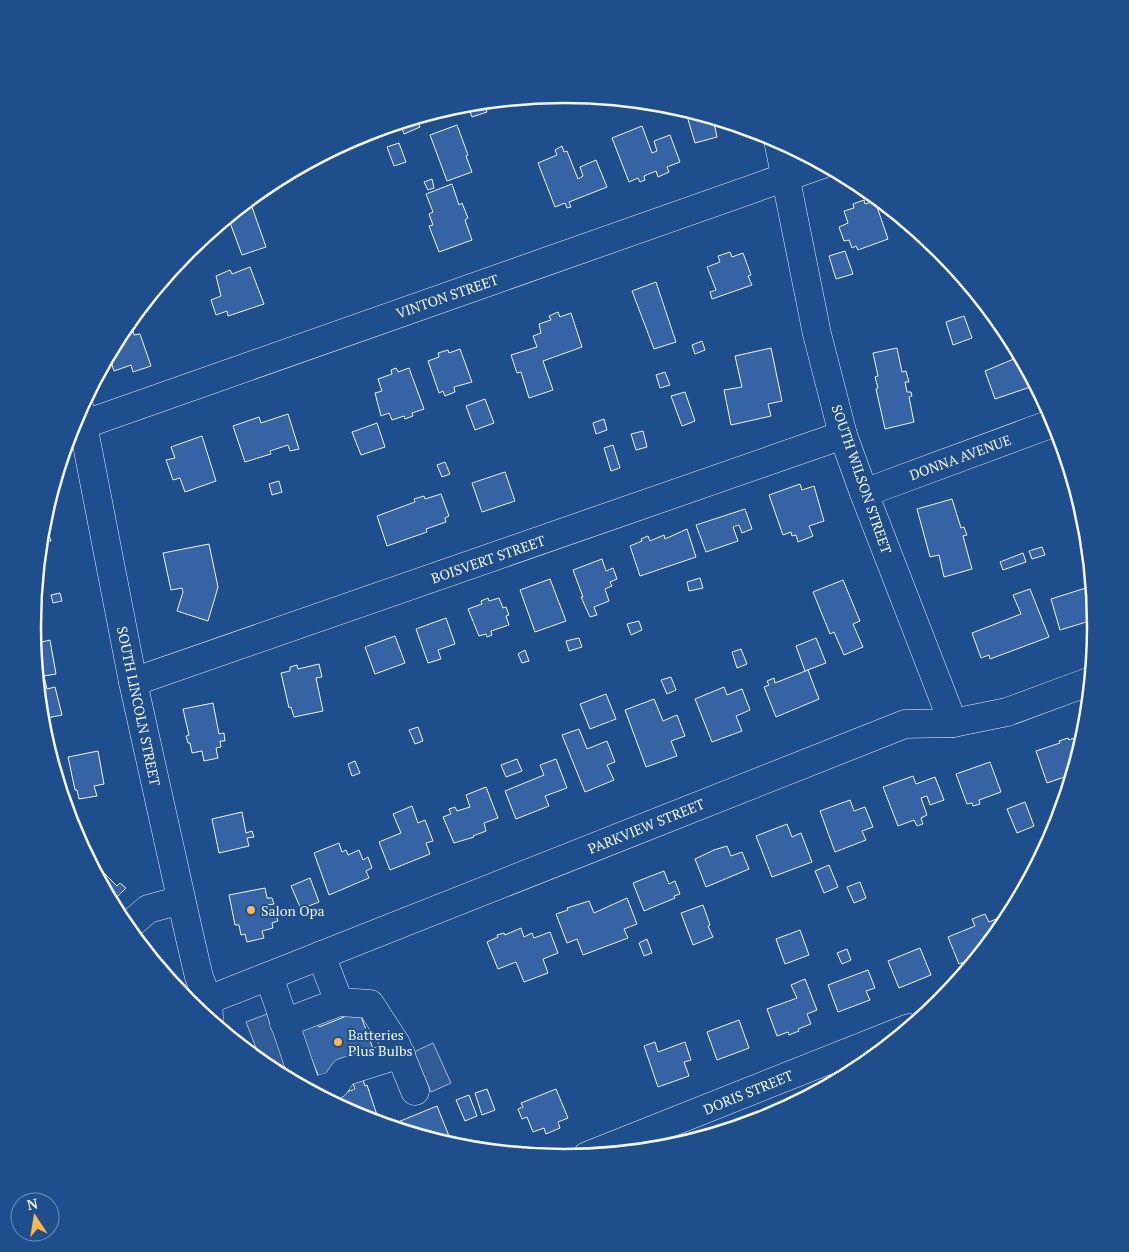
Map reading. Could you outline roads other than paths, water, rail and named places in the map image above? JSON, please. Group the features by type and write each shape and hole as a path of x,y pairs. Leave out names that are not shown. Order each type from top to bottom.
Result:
{"street":[{"name":"SOUTH WILSON STREET","path":"780,150 817,334 843,435 953,723"},
{"name":"VINTON STREET","path":"84,419 815,167"},
{"name":"DONNA AVENUE","path":"864,493 1048,425"},
{"name":"SOUTH LINCOLN STREET","path":"80,429 204,1005"},
{"name":"BOISVERT STREET","path":"133,682 843,435"},
{"name":"PARKVIEW STREET","path":"207,1008 268,976 905,724 953,723 1007,712 1084,683"},
{"path":"133,922 148,910 181,900"},
{"path":"321,955 339,1002"},
{"path":"268,976 304,1079"},
{"path":"284,1023 339,1002 370,1004 396,1044 414,1091"},
{"name":"DORIS STREET","path":"609,1147 889,1036"},
{"path":"322,1089 335,1085 344,1072 401,1054"}],"place":[{"name":"Salon Opa","path":"251,910"},
{"name":"Batteries Plus Bulbs","path":"338,1042"}]}
